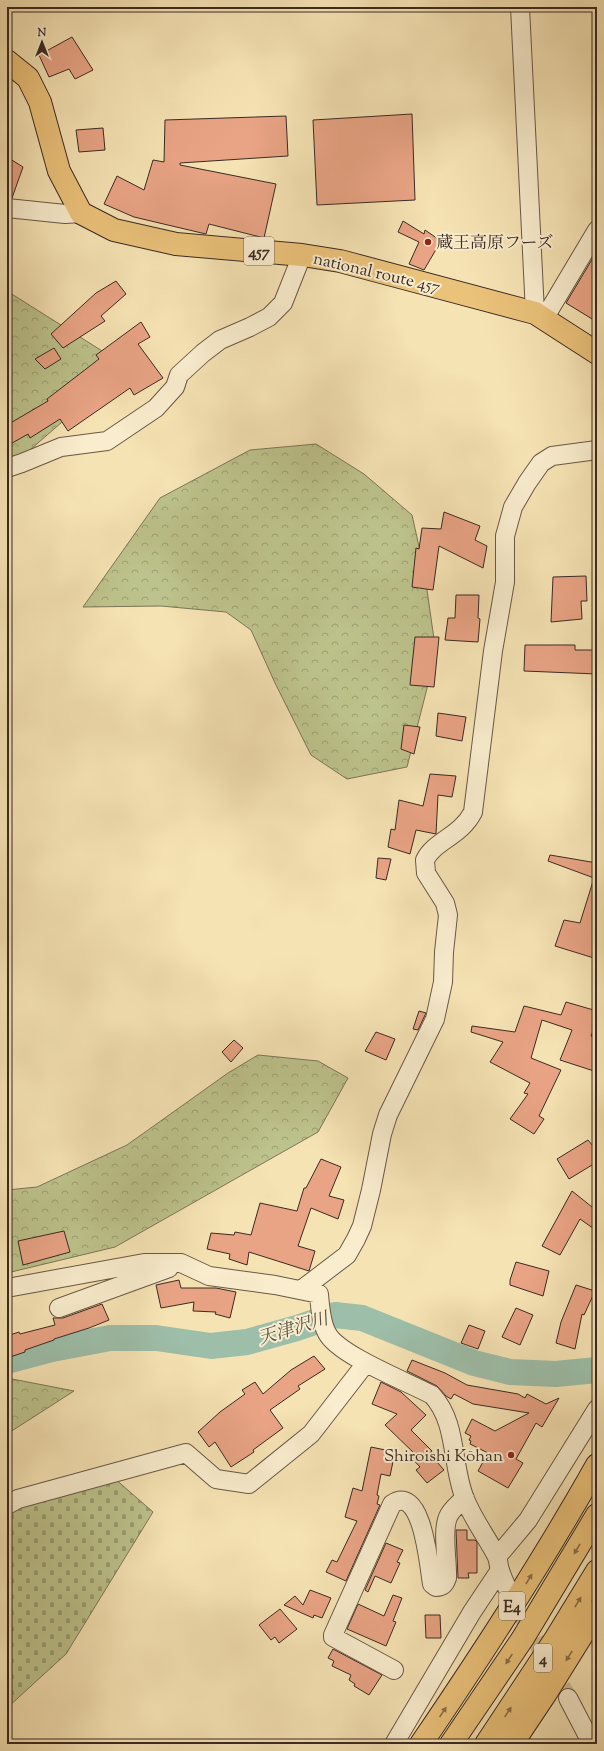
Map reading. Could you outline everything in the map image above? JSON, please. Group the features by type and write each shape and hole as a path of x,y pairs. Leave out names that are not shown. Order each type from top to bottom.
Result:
{"highway":[{"path":"7,61 28,78 40,102 59,171 82,213"},
{"name":"national route 457","path":"82,213 114,230 176,244 302,255 340,261 539,316 597,353"},
{"name":"E4","path":"421,1744 476,1664 572,1510 597,1465"},
{"name":"E4","path":"451,1744 523,1638 597,1515"},
{"name":"4","path":"486,1744 556,1638 597,1571"},
{"name":"4","path":"512,1744 597,1611"}],"street":[{"path":"520,7 539,316"},
{"path":"7,208 65,214 82,213"},
{"path":"539,316 597,230"},
{"path":"7,468 61,447 107,441 156,408 175,387 179,376 203,353 220,340 269,317 284,303 302,255"},
{"path":"301,1290 347,1255 356,1239 362,1226 372,1190 382,1134 388,1115 431,1028 438,1006 443,982 444,952 448,914 445,903 426,873 425,860 432,849 462,829 473,812 493,650 505,582 505,536 513,507 541,463 552,456 597,450"},
{"path":"7,1288 144,1263 181,1263 209,1276 319,1294 320,1308 325,1329 332,1340 366,1363 432,1395 440,1404 446,1416 456,1469 465,1498 499,1564 508,1590"},
{"path":"59,1308 181,1263"},
{"path":"7,1505 18,1499 186,1453 216,1478 248,1484 311,1434 366,1363"},
{"path":"394,1744 499,1564 597,1409"},
{"path":"394,1670 333,1637 332,1635 392,1504 400,1500 405,1501 414,1508 425,1540 432,1584 436,1587 441,1587 445,1584 448,1578 446,1525 448,1516 465,1498"},
{"path":"568,1698 592,1744"}],"green space":[{"path":"7,291 118,361 70,415 7,470"},
{"path":"316,444 364,474 412,515 424,569 436,653 407,767 347,779 311,755 275,683 251,630 226,612 161,606 83,607 160,498 250,450"},
{"path":"258,1055 318,1061 348,1078 318,1132 115,1247 7,1273 7,1190 37,1187 127,1145 228,1073"},
{"path":"7,1378 74,1391 7,1434"},
{"path":"114,1478 153,1512 66,1654 7,1708 7,1513 17,1506"}],"building":[{"path":"72,37 93,70 75,79 69,69 49,77 39,55"},
{"path":"412,114 415,200 317,205 313,120"},
{"path":"286,116 288,156 180,163 180,165 276,184 264,238 209,224 206,234 134,217 104,204 117,176 144,190 153,160 164,162 165,120"},
{"path":"103,128 105,150 79,152 76,130"},
{"path":"7,157 23,167 12,198 7,198"},
{"path":"403,221 424,234 425,230 441,241 424,270 409,264 419,242 398,232"},
{"path":"597,251 597,322 566,303"},
{"path":"116,281 126,294 101,316 105,321 63,348 51,334 96,293"},
{"path":"141,322 150,337 138,344 163,378 134,395 130,388 68,431 60,419 30,438 28,434 7,446 7,425 48,401 47,399 99,359 96,355"},
{"path":"54,348 61,359 45,369 35,359"},
{"path":"444,512 480,526 475,540 487,546 483,568 439,546 433,590 412,587 416,548 419,549 422,528 441,529"},
{"path":"586,576 587,601 581,601 582,619 551,622 553,577"},
{"path":"456,595 479,595 478,618 480,619 478,642 445,640 448,618 455,618"},
{"path":"415,637 439,637 434,687 410,685"},
{"path":"525,645 575,645 575,650 597,650 597,674 524,671"},
{"path":"438,713 466,717 462,741 436,736"},
{"path":"404,725 420,727 414,754 401,749"},
{"path":"430,774 456,776 452,797 438,795 436,834 416,830 410,854 388,847 391,829 395,830 399,800 423,806"},
{"path":"550,855 597,863 597,950 594,958 555,946 564,920 580,923 594,878 548,861"},
{"path":"378,858 391,859 386,880 376,878"},
{"path":"566,1002 597,1011 597,1020 591,1036 597,1038 597,1072 560,1060 572,1030 542,1020 531,1058 561,1070 539,1116 544,1119 534,1134 510,1119 528,1094 524,1093 530,1083 490,1062 503,1042 471,1032 472,1026 515,1032 524,1006 561,1015"},
{"path":"419,1011 426,1013 418,1030 413,1029"},
{"path":"376,1032 395,1039 386,1060 365,1051"},
{"path":"234,1040 243,1048 231,1062 222,1052"},
{"path":"588,1140 597,1151 597,1162 569,1179 557,1159"},
{"path":"321,1159 341,1167 329,1196 344,1200 338,1219 311,1208 298,1246 315,1251 309,1271 249,1252 247,1265 229,1259 230,1254 207,1249 211,1233 234,1235 235,1232 251,1235 260,1203 297,1211 304,1188 306,1188"},
{"path":"572,1191 597,1211 597,1231 580,1219 560,1255 542,1246"},
{"path":"64,1231 70,1252 23,1265 18,1241"},
{"path":"516,1262 549,1271 543,1296 510,1285 510,1280"},
{"path":"179,1280 181,1288 216,1288 236,1292 230,1318 215,1314 216,1312 193,1311 194,1302 161,1308 156,1285"},
{"path":"576,1285 595,1291 584,1315 582,1314 575,1349 556,1343 561,1322"},
{"path":"102,1304 109,1320 54,1339 7,1358 7,1336 19,1332 20,1334 55,1325 53,1318 63,1318"},
{"path":"516,1308 533,1315 520,1345 502,1337"},
{"path":"469,1325 485,1331 478,1349 461,1343"},
{"path":"314,1356 325,1369 298,1386 300,1389 270,1410 283,1428 253,1450 254,1452 231,1467 215,1442 209,1447 198,1432 220,1412 245,1394 242,1390 255,1382 263,1394 291,1370"},
{"path":"412,1360 445,1373 467,1385 518,1394 525,1398 527,1394 546,1404 559,1398 542,1427 536,1423 516,1459 523,1463 508,1488 478,1471 488,1453 470,1444 471,1441 469,1440 471,1436 465,1433 472,1419 495,1431 529,1413 473,1404 454,1394 451,1399 446,1396 437,1386 407,1371"},
{"path":"381,1382 401,1392 426,1415 411,1430 432,1451 430,1454 444,1470 427,1483 416,1470 420,1467 408,1454 417,1456 385,1425 397,1414 372,1404"},
{"path":"371,1447 395,1452 390,1476 381,1474 377,1495 379,1496 377,1504 380,1505 346,1581 326,1572 332,1560 337,1562 357,1521 345,1517 353,1488 362,1491"},
{"path":"456,1530 467,1530 467,1540 475,1540 477,1542 477,1573 468,1573 469,1578 458,1578"},
{"path":"386,1543 403,1550 397,1562 400,1563 391,1583 375,1576 368,1592 365,1590"},
{"path":"310,1590 331,1598 322,1618 314,1615 313,1618 284,1605 295,1596 303,1605"},
{"path":"393,1595 402,1598 393,1621 396,1622 386,1646 347,1629 358,1604 384,1616"},
{"path":"280,1609 297,1629 279,1643 275,1637 271,1640 259,1625"},
{"path":"425,1615 440,1615 441,1638 426,1638"},
{"path":"333,1649 382,1675 369,1695 354,1686 355,1684 349,1680 351,1675 332,1666 334,1661 328,1658"}],"waterway":[{"name":"天津沢川","path":"7,1361 52,1349 110,1338 156,1338 211,1346 247,1342 297,1328 335,1315 362,1318 474,1363 510,1372 556,1374 597,1370"}],"tunnel":[{"path":"509,1592 568,1698"}],"place":[{"name":"蔵王高原フーズ","path":"428,242"},
{"name":"Shiroishi Kōhan","path":"511,1455"}]}
